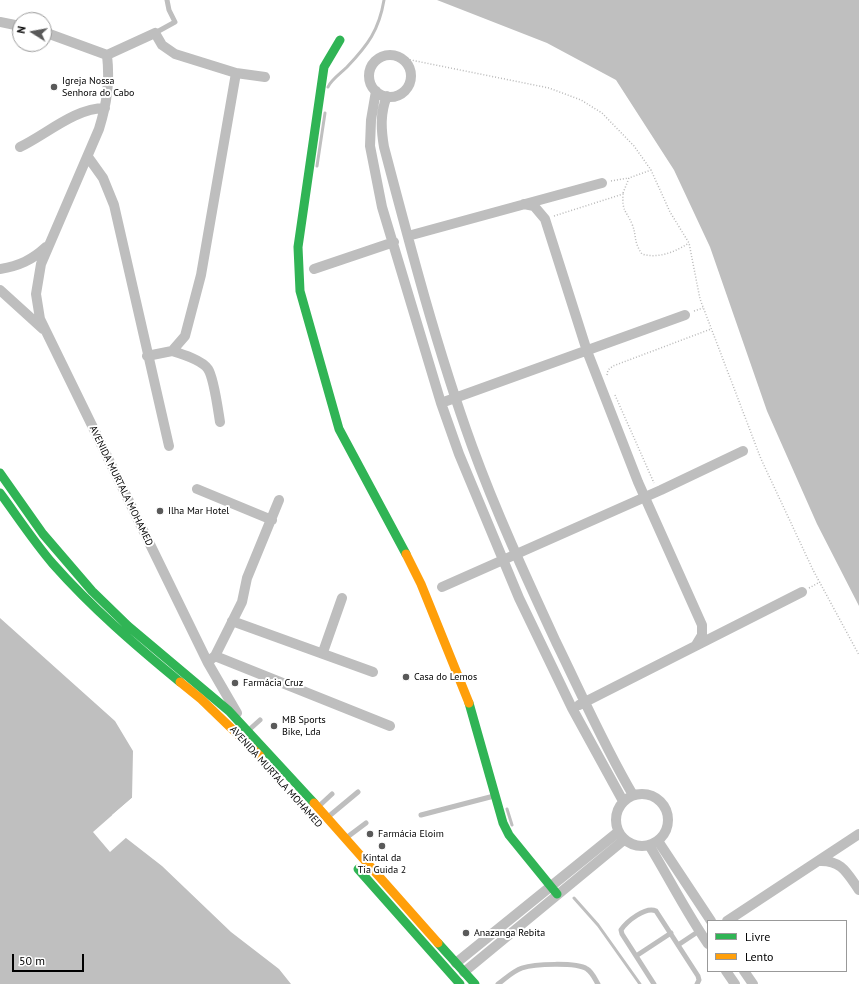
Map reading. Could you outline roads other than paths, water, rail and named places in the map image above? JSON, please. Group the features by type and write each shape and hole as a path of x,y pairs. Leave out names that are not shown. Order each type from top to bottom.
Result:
{"street":[{"path":"0,22 12,24"},
{"path":"52,35 107,55 155,33 159,42 170,52 236,72 266,77"},
{"path":"340,40 324,67 321,98 298,247 298,276 300,291 339,429 398,537 421,584 472,711 495,796 509,835 557,894"},
{"name":"AVENIDA MURTALA MOHAMED","path":"107,55 109,76 105,108 88,157 41,264 36,294 40,319 246,727"},
{"path":"388,55 401,58 410,68 410,82 402,93 396,96 387,96 376,91 370,80 370,73 376,61 388,55"},
{"path":"172,351 185,336 201,275 236,72"},
{"path":"376,91 371,120 370,146 382,207 394,242 441,403 458,454 502,559 572,708 623,802"},
{"path":"387,96 382,112 381,132 384,147 455,398 472,447 516,553 585,702 616,766 633,795"},
{"path":"20,147 82,112 93,108 105,108"},
{"path":"88,157 103,178 114,205 168,446"},
{"path":"408,236 602,183"},
{"path":"524,204 534,206 545,220 587,351 645,497 702,625 702,635 696,645"},
{"path":"0,269 27,262 52,241"},
{"path":"314,269 394,242"},
{"path":"0,290 46,331"},
{"path":"441,403 685,315"},
{"path":"147,356 172,351 202,364 208,369 220,422"},
{"path":"442,587 502,559 645,497 743,451"},
{"name":"AVENIDA MURTALA MOHAMED","path":"0,473 38,529 101,601 128,627 213,696 246,727 475,984"},
{"path":"197,489 272,520"},
{"name":"AVENIDA MURTALA MOHAMED","path":"0,493 52,563 91,605 118,631 201,699 232,728 259,755 294,796"},
{"path":"279,500 247,578 242,602 211,659 390,726"},
{"path":"572,708 802,592"},
{"path":"323,652 342,598"},
{"path":"232,621 323,652 373,672"},
{"path":"633,795 649,795 663,804 666,811 667,827 654,843 636,846 621,836 616,819 617,813 623,802 633,795"},
{"path":"728,920 859,834"},
{"path":"456,963 550,886 621,836"},
{"path":"464,972 557,894 621,836"},
{"path":"654,843 710,920"},
{"path":"654,843 699,931 707,943"},
{"path":"350,859 460,984"},
{"path":"819,861 835,862 859,890"},
{"path":"727,972 735,984"},
{"path":"745,972 753,984"}],"lane":[{"path":"155,33 176,22 169,10 167,0"},
{"path":"246,727 260,720"},
{"path":"327,818 358,792"},
{"path":"318,807 332,794"},
{"path":"421,815 495,796"},
{"path":"345,839 366,823"},
{"path":"654,984 622,934 621,930 623,926 647,910 652,909 656,911 698,976 699,980 697,984"},
{"path":"678,945 699,931"},
{"path":"636,956 670,933"},
{"path":"498,984 520,969 534,965 552,964 583,967 588,970 598,984"}],"waterway":[{"path":"328,87 329,84 347,67 367,44 376,29 384,0"},
{"path":"317,166 325,113"},
{"path":"507,809 512,825"},
{"path":"574,898 598,925 640,984"}],"place":[{"name":"Igreja Nossa Senhora do Cabo","path":"54,87"},
{"name":"Ilha Mar Hotel","path":"160,511"},
{"name":"Casa do Lemos","path":"406,677"},
{"name":"Farmácia Cruz","path":"235,683"},
{"name":"MB Sports Bike, Lda","path":"274,726"},
{"name":"Farmácia Eloim","path":"370,834"},
{"name":"Kintal da Tia Guida 2","path":"382,846"},
{"name":"Anazanga Rebita","path":"466,933"}]}
